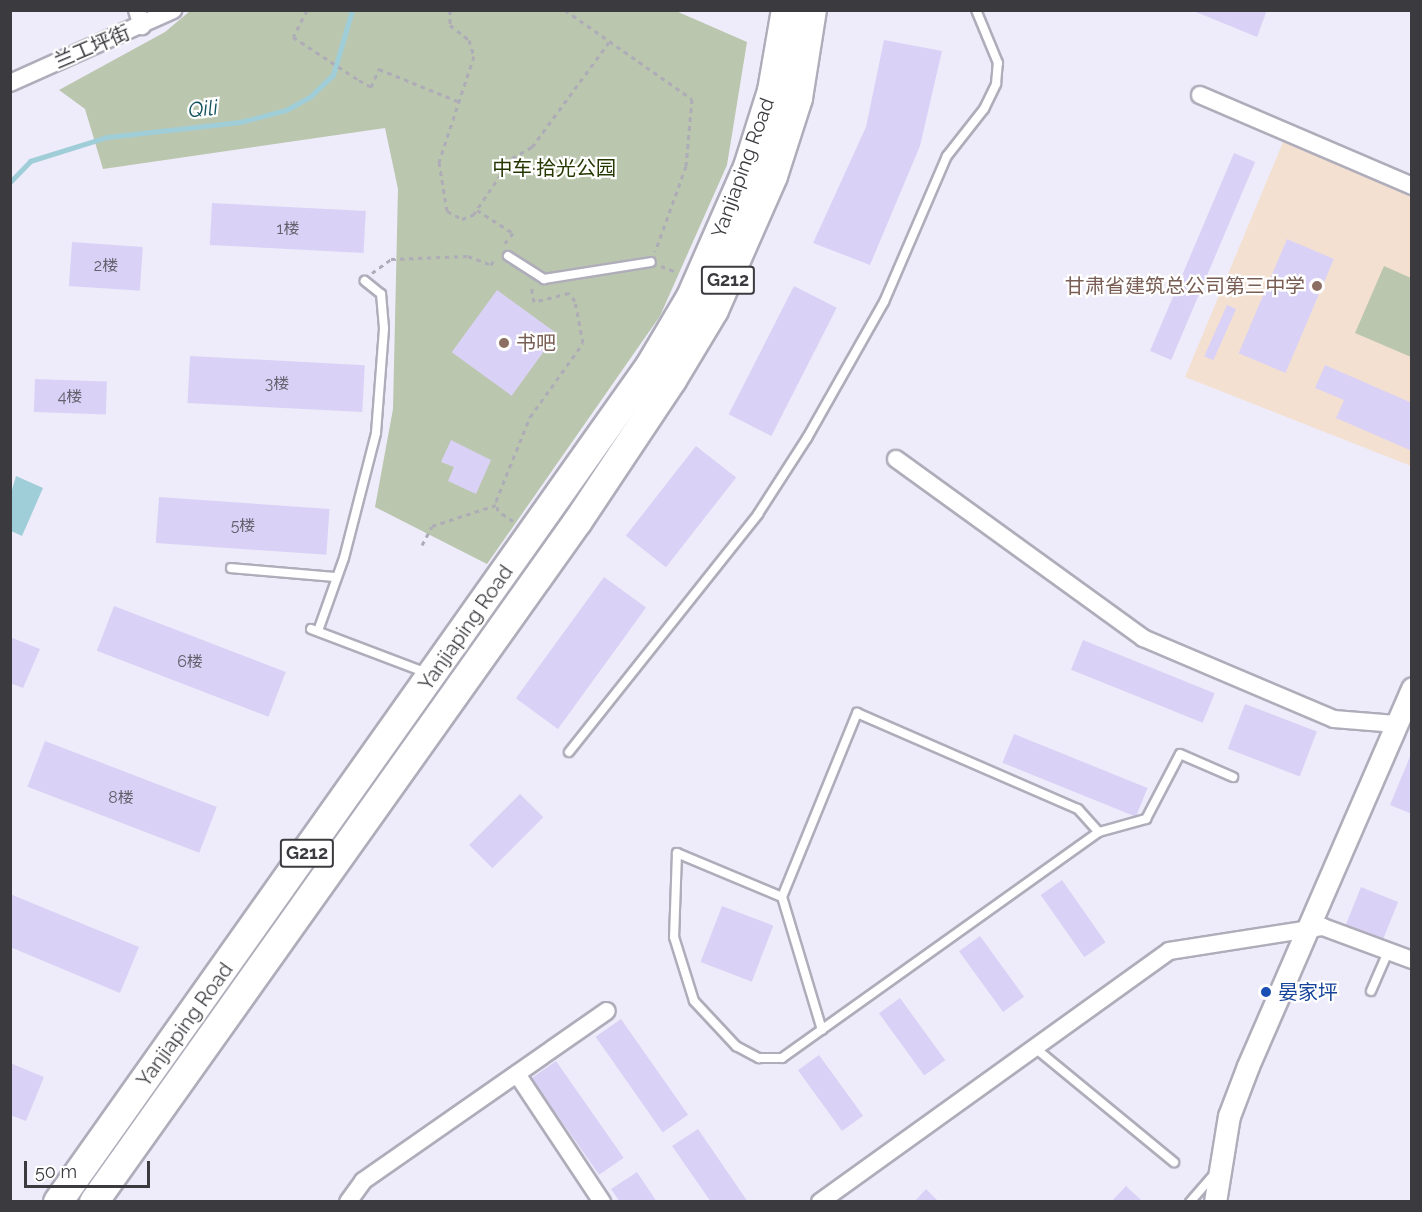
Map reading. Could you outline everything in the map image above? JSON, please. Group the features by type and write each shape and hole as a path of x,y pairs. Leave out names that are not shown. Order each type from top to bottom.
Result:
{"highway":[{"name":"Yanjiaping Road","path":"58,1202 533,535 650,366 699,279 748,167 785,94 786,10"},
{"name":"Yanjiaping Road","path":"94,1202 564,541 672,380 714,310 746,241 785,94 812,10"}],"street":[{"name":"兰工坪街","path":"10,83 140,18 173,10"},
{"path":"1200,95 1412,186"},
{"path":"896,459 1143,638 1334,719 1396,724"},
{"path":"1215,1202 1219,1168 1233,1106 1412,688"},
{"path":"820,1202 1169,951 1323,927 1412,960"},
{"path":"348,1202 363,1181 607,1011"},
{"path":"517,1074 602,1202"}],"lane":[{"path":"569,752 758,514 884,302 946,156 984,109 996,84 998,63 976,10"},
{"path":"508,256 544,279 651,262"},
{"path":"365,281 381,294 384,328 376,433 337,577 314,630 433,676"},
{"path":"231,568 337,577"},
{"path":"822,1030 782,897 857,713 1078,809 1099,832"},
{"path":"782,897 677,853 674,938 694,1001 736,1046 759,1058 782,1058 1099,832 1146,819 1180,754 1233,777"},
{"path":"1371,991 1388,952"},
{"path":"1035,1048 1174,1162"},
{"path":"1190,1202 1219,1168"}],"path":[{"path":"307,10 293,37 324,55 359,80 371,87 379,69 460,102"},
{"path":"450,10 450,24 469,40 474,56 440,162 451,215 462,219 477,210 512,158 532,147 609,42"},
{"path":"565,10 692,99 686,166 651,262 699,279"},
{"path":"365,281 391,259 468,256 491,265 513,232 477,210"},
{"path":"533,535 498,511 496,504 530,417 583,343 575,301 568,293 534,302 530,285 544,279"},
{"path":"422,545 432,526 496,504"}],"shaded area":[{"name":"甘肃省建筑总公司第三中学","path":"1283,142 1411,195 1411,466 1185,377"}],"green space":[{"name":"中车·拾光公园","path":"190,11 676,11 747,42 727,165 660,316 487,564 375,507 393,409 398,189 385,128 103,169 85,109 59,90 165,32"},
{"path":"1384,266 1411,278 1411,357 1355,333"}],"water":[{"path":"16,476 43,488 22,536 11,531 11,493"}],"building":[{"path":"1191,10 1267,10 1257,37"},
{"path":"884,40 942,51 920,146 870,265 813,243 866,127"},
{"path":"1234,153 1255,162 1171,360 1150,351"},
{"path":"212,203 366,211 364,253 210,245"},
{"path":"1287,239 1334,259 1285,373 1239,353"},
{"path":"72,242 143,247 140,291 69,286"},
{"path":"794,286 837,308 771,436 729,414"},
{"name":"书吧","path":"497,290 557,333 512,396 452,352"},
{"path":"1227,305 1236,309 1213,360 1204,356"},
{"path":"190,356 365,365 362,412 188,403"},
{"path":"1325,365 1412,403 1412,451 1336,418 1344,400 1315,388"},
{"path":"35,379 107,382 106,414 34,412"},
{"path":"451,440 491,460 476,494 448,481 454,467 441,462"},
{"path":"696,446 736,477 666,567 626,536"},
{"path":"159,497 330,509 326,555 156,543"},
{"path":"604,577 646,608 558,729 516,698"},
{"path":"114,606 286,672 269,717 97,651"},
{"path":"10,637 40,649 23,688 10,683"},
{"path":"1083,640 1215,693 1203,723 1071,670"},
{"path":"1245,704 1317,732 1300,776 1228,749"},
{"path":"1014,734 1148,788 1136,817 1002,763"},
{"path":"45,741 217,807 199,853 27,787"},
{"path":"1412,754 1412,814 1390,805"},
{"path":"520,794 543,817 492,868 469,845"},
{"path":"1062,880 1106,942 1084,957 1041,895"},
{"path":"1361,887 1398,902 1381,945 1344,930"},
{"path":"10,894 139,947 120,993 10,947"},
{"path":"722,906 773,926 752,982 700,962"},
{"path":"980,936 1024,997 1003,1012 959,951"},
{"path":"900,998 945,1060 924,1076 879,1013"},
{"path":"621,1019 688,1115 663,1133 596,1037"},
{"path":"819,1055 863,1116 842,1131 798,1070"},
{"path":"556,1061 624,1158 599,1175 531,1078"},
{"path":"10,1063 44,1077 26,1121 10,1115"},
{"path":"698,1129 748,1202 711,1202 672,1146"},
{"path":"637,1172 657,1202 620,1202 611,1189"},
{"path":"1126,1186 1141,1200 1111,1202"},
{"path":"926,1189 939,1202 914,1202"}],"waterway":[{"name":"Qili","path":"10,182 30,161 107,137 240,122 286,110 311,96 333,75 352,10"}],"place":[{"name":"甘肃省建筑总公司第三中学","path":"1317,286"},
{"name":"书吧","path":"504,343"},
{"name":"晏家坪","path":"1266,992"}]}
